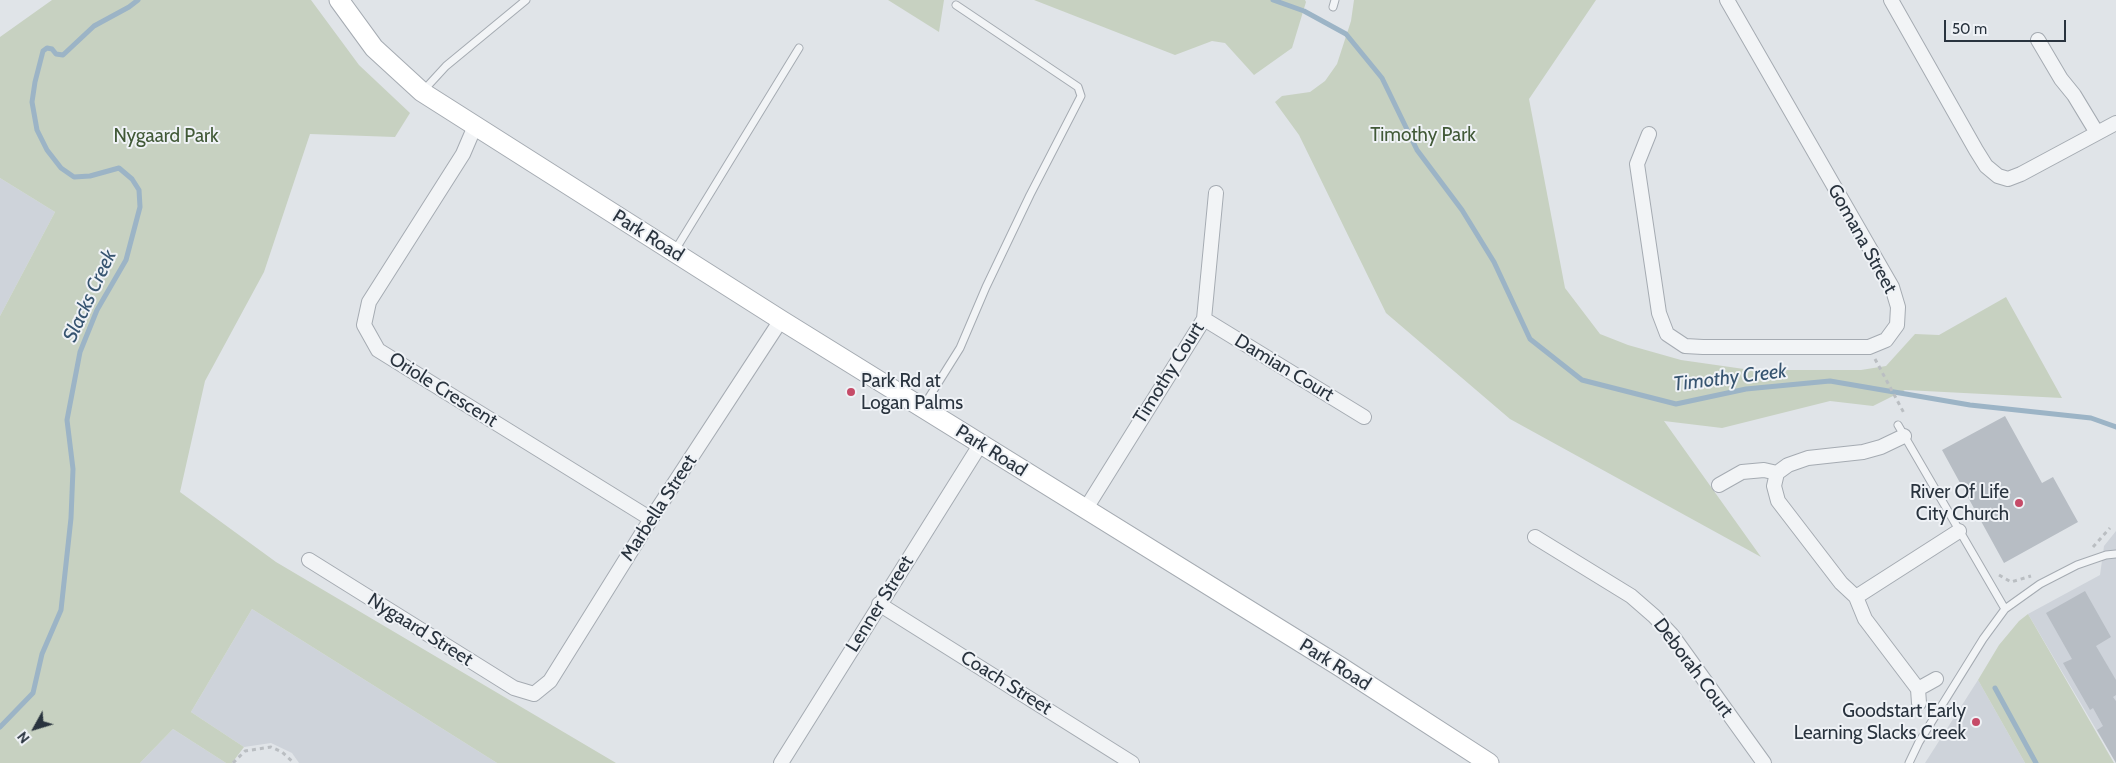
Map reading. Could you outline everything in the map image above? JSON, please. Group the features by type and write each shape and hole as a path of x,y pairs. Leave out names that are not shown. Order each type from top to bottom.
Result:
{"street":[{"name":"Park Road","path":"339,0 374,48 422,92 674,253 1338,666 1489,763"},
{"name":"Gomana Street","path":"1649,134 1637,164 1659,313 1667,334 1684,346 1703,347 1869,347 1886,340 1897,325 1898,307 1892,287 1727,0"},
{"path":"1891,0 1976,150 1986,166 1998,176 2008,179 2021,174 2116,123"},
{"path":"2038,40 2060,79 2074,95 2097,133"},
{"name":"Oriole Crescent","path":"475,126 463,154 369,302 364,325 378,350 651,519"},
{"name":"Timothy Court","path":"1085,510 1204,319 1216,193"},
{"name":"Damian Court","path":"1204,319 1364,417"},
{"name":"Marbella Street","path":"534,694 550,680 651,519 781,320"},
{"path":"1904,428 1881,447 1863,452 1808,458 1788,465 1777,473 1774,486 1778,501 1841,583 1856,597 1865,619 1918,696 1936,679"},
{"name":"Lenner Street","path":"781,763 980,445"},
{"path":"1719,485 1742,472 1764,470 1777,473"},
{"path":"1856,597 1959,531"},
{"name":"Deborah Court","path":"1536,537 1631,596 1654,616 1672,635 1764,763"},
{"name":"Nygaard Street","path":"309,560 514,688 534,694"},
{"name":"Coach Street","path":"880,604 1132,763"}],"lane":[{"path":"422,92 446,66 526,0"},
{"path":"923,408 960,348 986,287 1030,194 1081,96 1078,88 956,5"},
{"path":"674,253 799,48"},
{"path":"1904,428 1959,531 2005,609"},
{"path":"1908,763 1983,639 2005,609 2040,584 2077,565 2106,555 2116,554"}],"path":[{"path":"1878,367 1904,415 1904,428"},
{"path":"2086,549 2094,546 2110,528"},
{"path":"1995,570 2000,576 2011,582 2039,571"},
{"path":"233,763 245,751 271,747 282,752 294,763"}],"shaded area":[{"path":"0,178 55,212 0,316"},
{"path":"2116,531 2116,763 2028,614 2100,575 2104,546"},
{"path":"252,609 497,763 299,763 292,753 271,743 244,747 191,712"},
{"name":"Goodstart Early Learning Slacks Creek","path":"1978,680 2025,763 1925,763"},
{"path":"173,729 226,763 140,763"}],"green space":[{"name":"Nygaard Park","path":"52,0 311,0 359,65 410,113 395,137 310,134 264,272 205,381 180,492 276,562 616,763 497,763 252,609 191,712 244,747 232,763 226,763 173,729 140,763 0,763 0,316 55,212 0,178 0,37"},
{"path":"888,0 944,0 939,32"},
{"path":"1034,0 1305,0 1306,2 1292,48 1254,75 1225,43 1212,41 1175,55"},
{"name":"Timothy Park","path":"1354,0 1596,0 1529,99 1565,288 1600,334 1628,345 1681,360 1751,370 1861,370 1886,366 1915,334 1939,335 2006,297 2062,398 1905,390 1873,406 1830,401 1722,428 1664,421 1761,557 1510,419 1386,313 1299,135 1275,102 1282,96 1310,92 1325,81 1337,64 1351,21"},
{"path":"2028,614 2114,763 2025,763 1978,680 1999,645 2019,621"}],"building":[{"name":"River Of Life City Church","path":"2005,416 2042,483 2053,477 2078,522 2004,563 1942,450"},
{"path":"2085,591 2111,637 2096,646 2116,680 2116,695 2113,697 2116,701 2116,763 2097,730 2103,726 2093,708 2090,710 2063,663 2072,659 2046,613"}],"waterway":[{"name":"Slacks Creek","path":"0,727 33,693 42,654 61,610 71,518 73,469 67,420 80,352 97,310 126,260 140,207 139,190 132,179 119,168 90,176 74,177 61,168 47,150 37,130 32,102 35,82 43,51 47,48 52,49 56,54 63,55 94,26 138,0"},
{"name":"Timothy Creek","path":"1273,0 1304,11 1346,34 1382,78 1417,150 1462,210 1494,262 1530,339 1582,380 1676,404 1746,389 1830,381 1970,405 2091,418 2116,427"},
{"path":"1995,688 2036,763"}],"place":[{"name":"Park Rd at Logan Palms","path":"851,392"},
{"name":"River Of Life City Church","path":"2019,503"},
{"name":"Goodstart Early Learning Slacks Creek","path":"1976,722"}]}
